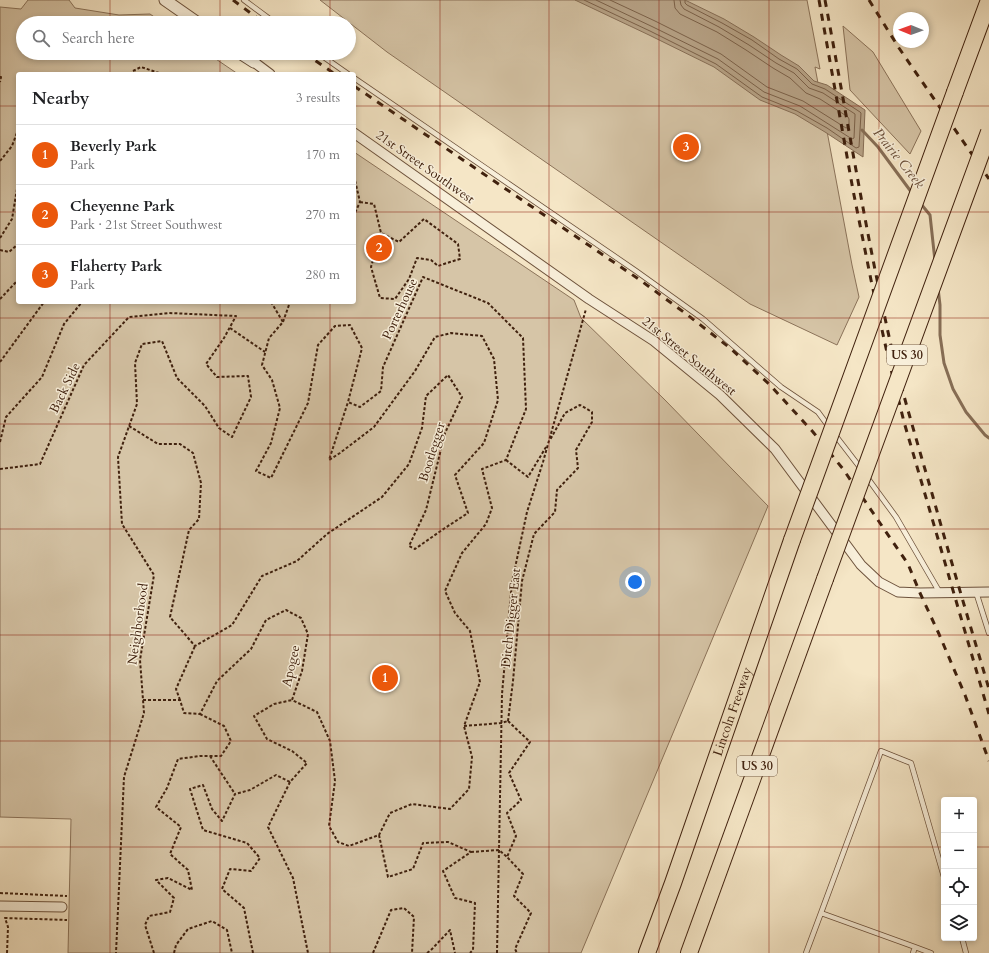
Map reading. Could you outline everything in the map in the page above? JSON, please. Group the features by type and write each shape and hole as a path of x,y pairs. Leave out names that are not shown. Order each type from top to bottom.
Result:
{"highway":[{"name":"Lincoln Freeway","path":"673,883 792,540 989,0"},
{"name":"US 30","path":"689,953 989,132"},
{"name":"US 30","path":"647,953 673,883"},
{"path":"637,953 673,883"}],"street":[{"path":"165,0 188,16"},
{"path":"251,60 267,72"},
{"name":"21st Street Southwest","path":"356,134 589,298 654,341 720,395 775,449 861,565 879,582 898,592 989,592"},
{"path":"0,906 62,907"}],"lane":[{"path":"244,0 266,16"},
{"path":"328,60 345,72"},
{"path":"356,79 513,186 703,319 781,387 818,412 896,517 940,593"},
{"path":"976,592 989,633"},
{"path":"806,953 881,751 911,763 942,869"},
{"path":"821,913 931,953"},
{"path":"963,941 966,953"},
{"path":"913,953 915,947"}],"path":[{"path":"134,72 133,71 141,67 156,72"},
{"path":"0,77 0,82"},
{"path":"0,161 12,146 16,135"},
{"path":"356,185 360,202 356,211"},
{"path":"0,238 12,218 16,195"},
{"path":"360,202 374,204 382,233 371,267 380,298 395,299 409,279 417,258 431,260 438,266 460,259 458,244 424,219 399,242 382,233"},
{"path":"0,250 9,252 16,246"},
{"name":"Porterhouse","path":"348,402 360,407 381,391 383,367 423,277 488,303 523,338 526,409 506,460"},
{"path":"0,299 16,282"},
{"path":"497,953 502,694 512,582 527,512 589,298"},
{"path":"0,362 43,304"},
{"name":"Back Side","path":"0,442 6,417 42,377 64,324 80,304"},
{"path":"272,304 283,322"},
{"path":"289,304 283,322 269,338 262,365 272,380 280,408 271,443 256,471 271,478 308,403 318,345 335,326 350,325 362,348 348,402"},
{"name":"Back Side","path":"0,469 40,464 84,365 129,317 169,313 236,316 230,328"},
{"path":"154,953 145,925 150,916 170,912 174,898 156,880 168,878 192,890 188,870 170,854 181,827 156,807 167,788 178,759 200,756 221,756 231,741 224,726 200,714 184,713 176,689 196,646 170,617 189,530 199,519 201,483 193,453 180,444 158,444 129,426 137,404 135,363 142,344 162,341 177,378 205,406 219,428 232,437 251,397 248,376 217,377 206,364 230,328 265,352"},
{"name":"Bootlegger","path":"196,646 232,625 262,576 298,561 327,534 382,497 409,464 422,428 426,396 448,375 462,397 445,433 426,510 409,546 416,549 468,513 455,475 484,443 498,400 494,359 482,336 451,333 436,337 415,371 374,427 329,460 348,402"},
{"name":"Ditch Digger East","path":"508,721 522,581 534,534 555,512 557,490 578,468 576,450 592,422 592,412 580,405 565,413 548,443"},
{"name":"Neighborhood","path":"116,953 124,777 144,713 140,660 154,575 122,524 118,457 129,426"},
{"path":"516,953 515,949 531,913 514,896 523,874 499,850 471,852 448,842 423,843 413,869 388,877 379,835 390,813 412,804 450,809 469,789 472,757 464,726 480,682 470,631 455,613 445,590 462,553 486,524 492,508 482,469 506,460 528,477 548,443"},
{"name":"Apogee","path":"200,714 217,681 251,649 266,620 286,610 301,618 308,634 302,670 292,700 317,712 330,741 336,781 329,826 338,842 349,846 379,835"},
{"path":"143,700 180,700"},
{"path":"292,700 274,704 254,716 267,739 292,751 307,763 290,782 268,827 293,878 308,953"},
{"path":"464,726 508,721 530,742 509,773 521,800 507,813 516,836 507,857"},
{"path":"210,756 235,794"},
{"path":"253,953 244,908 222,889 230,869 251,871 260,858 247,843 203,830 190,789 203,785 212,809 222,821 235,794 250,790 276,775 290,782"},
{"path":"470,953 473,950 475,903 455,898 443,871 471,852"},
{"path":"0,893 67,896"},
{"path":"373,953 391,910 404,908 414,917 412,953"},
{"path":"7,953 8,927 5,918 67,920"},
{"path":"174,953 176,945 188,929 212,921 227,930 232,953"},
{"path":"427,953 450,930 456,953"}],"shaded area":[{"path":"28,0 69,0 75,8 119,15 150,14 153,16 16,16 16,60 217,60 235,72 16,72 16,304 356,304 356,153 574,300 581,318 665,400 768,506 581,953 68,953 71,819 0,817 0,7 21,9"},
{"path":"320,0 807,0 820,69 815,67 859,297 837,345 750,304 387,52 356,28 356,16 341,16"},
{"path":"843,26 873,52 921,131 910,154 850,90"}],"water":[{"path":"575,0 685,0 724,19 799,66 814,81 827,85 865,110 863,157 795,114 760,100 714,67"}],"waterway":[{"name":"Prairie Creek","path":"862,130 878,147 912,193"},
{"name":"Prairie Creek","path":"921,204 930,215 935,261"},
{"name":"Prairie Creek","path":"938,288 940,305 940,335 944,363 953,389 966,412 989,438"}],"railway":[{"path":"233,0 255,16"},
{"path":"819,0 853,190 888,357 904,422 989,714"},
{"path":"825,0 865,219 892,350 989,689"},
{"path":"869,0 899,48 989,179"},
{"path":"314,60 332,72"},
{"path":"356,87 640,280 730,348 770,385 813,432 843,469 908,564 965,695 989,761"}],"place":[{"name":"Flaherty Park","path":"686,147"},
{"name":"Cheyenne Park","path":"379,248"},
{"name":"Beverly Park","path":"385,678"}]}
